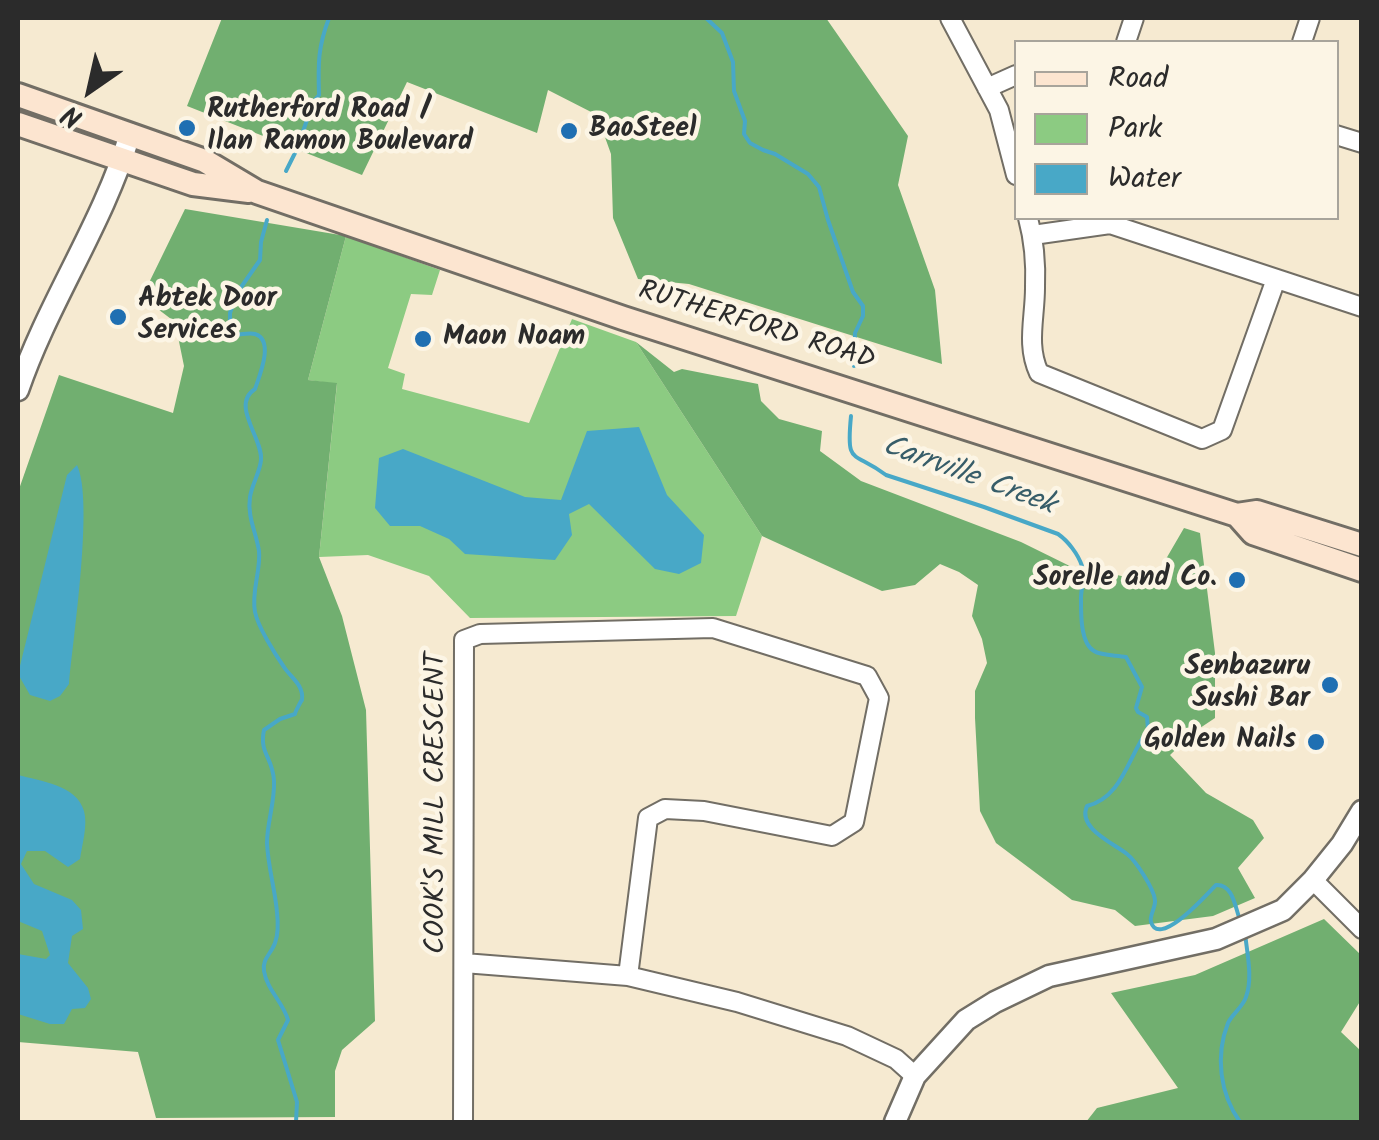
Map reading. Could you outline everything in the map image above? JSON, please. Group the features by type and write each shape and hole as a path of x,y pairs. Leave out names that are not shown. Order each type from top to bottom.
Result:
{"main road":[{"name":"RUTHERFORD ROAD","path":"18,95 204,160 258,192 623,318 1238,515 1257,512 1362,545"},
{"name":"RUTHERFORD ROAD","path":"18,124 193,184 258,192"},
{"name":"RUTHERFORD ROAD","path":"1238,515 1253,533 1362,570"}],"street":[{"path":"950,18 999,110 1014,167"},
{"path":"987,88 1014,76"},
{"path":"18,390 90,234 130,134"},
{"path":"1276,279 1222,430 1202,439 1039,373 1031,355 1036,286 1030,226 1110,224 1276,279 1362,308"},
{"name":"COOK'S MILL CRESCENT","path":"463,1122 464,640 480,634 714,628 867,676 879,698 854,822 832,836 704,812 665,809 648,818 628,976"},
{"path":"895,1122 914,1076 966,1020 1049,976 1216,939 1283,910 1313,880 1362,812"},
{"path":"1313,880 1362,929"},
{"path":"464,963 628,976 737,1002 847,1036 896,1059 914,1076"}],"green space":[{"path":"222,18 826,18 908,136 898,185 935,290 942,364 689,284 638,279 613,218 611,154 597,115 548,90 537,133 407,82 362,175 187,106"},
{"path":"185,209 346,236 308,380 337,383 319,557 342,616 366,710 375,1021 342,1050 335,1071 335,1117 156,1118 138,1052 18,1042 18,492 59,375 173,413 184,366 175,322 142,297"},
{"path":"346,236 440,270 432,295 411,294 388,368 405,374 402,389 529,423 572,319 636,342 762,536 736,616 470,618 429,576 368,555 319,557 337,384 308,380"},
{"path":"636,342 674,372 682,369 758,384 761,401 779,419 822,431 820,451 861,481 1021,542 1088,575 1117,575 1152,583 1184,528 1200,533 1215,653 1215,718 1170,755 1206,793 1253,820 1264,838 1238,868 1255,898 1213,916 1135,926 1115,910 1072,900 996,843 980,811 975,691 987,663 972,616 978,585 940,564 915,585 882,591 762,536"},
{"path":"1324,919 1361,955 1361,1000 1341,1032 1361,1051 1361,1122 1086,1122 1097,1108 1178,1088 1111,993 1195,975"}],"water":[{"path":"639,427 667,495 704,535 701,563 679,574 655,569 589,504 569,514 572,535 555,560 465,554 449,539 420,526 390,526 375,508 379,458 403,449 525,497 561,500 587,431"},
{"path":"77,465 82,483 83,538 69,684 50,701 30,695 18,674 67,475"},
{"path":"18,775 66,790 84,811 80,859 68,867 45,851 27,851 21,864 34,884 72,900 81,910 83,929 72,936 68,963 88,988 91,999 85,1008 72,1009 64,1024 18,1014 18,954 46,959 50,955 42,931 18,921"}],"waterway":[{"path":"286,171 319,95 320,55 329,18"},
{"name":"Carrville Creek","path":"706,18 722,33 733,62 734,91 745,121 744,134 750,143 808,174 819,187 853,292 863,306 855,333 854,366"},
{"path":"267,220 260,260 237,293 230,313 230,334 255,334 264,343 262,368 246,404 261,460 249,504 259,551 254,604 263,633 302,695 295,714 264,730 263,738 274,781 267,843 278,924 264,971 288,1020 278,1040 297,1102 296,1122"},
{"name":"Carrville Creek","path":"851,416 851,450 859,459 886,475 1058,534 1072,548 1083,570 1081,611 1086,641 1097,653 1126,657 1142,687 1136,708 1147,717 1148,730 1117,785 1087,806 1087,821 1131,858 1144,876 1155,900 1151,922 1156,928 1173,924 1216,885 1230,892 1240,920"},
{"name":"Carrville Creek","path":"1240,1122 1224,1087 1221,1061 1228,1023 1245,1001 1248,990 1245,933"}],"place":[{"name":"Rutherford Road / Ilan Ramon Boulevard","path":"187,128"},
{"name":"BaoSteel","path":"569,131"},
{"name":"Abtek Door Services","path":"118,317"},
{"name":"Maon Noam","path":"423,339"},
{"name":"Sorelle and Co.","path":"1237,580"},
{"name":"Senbazuru Sushi Bar","path":"1330,685"},
{"name":"Golden Nails","path":"1316,742"}]}
